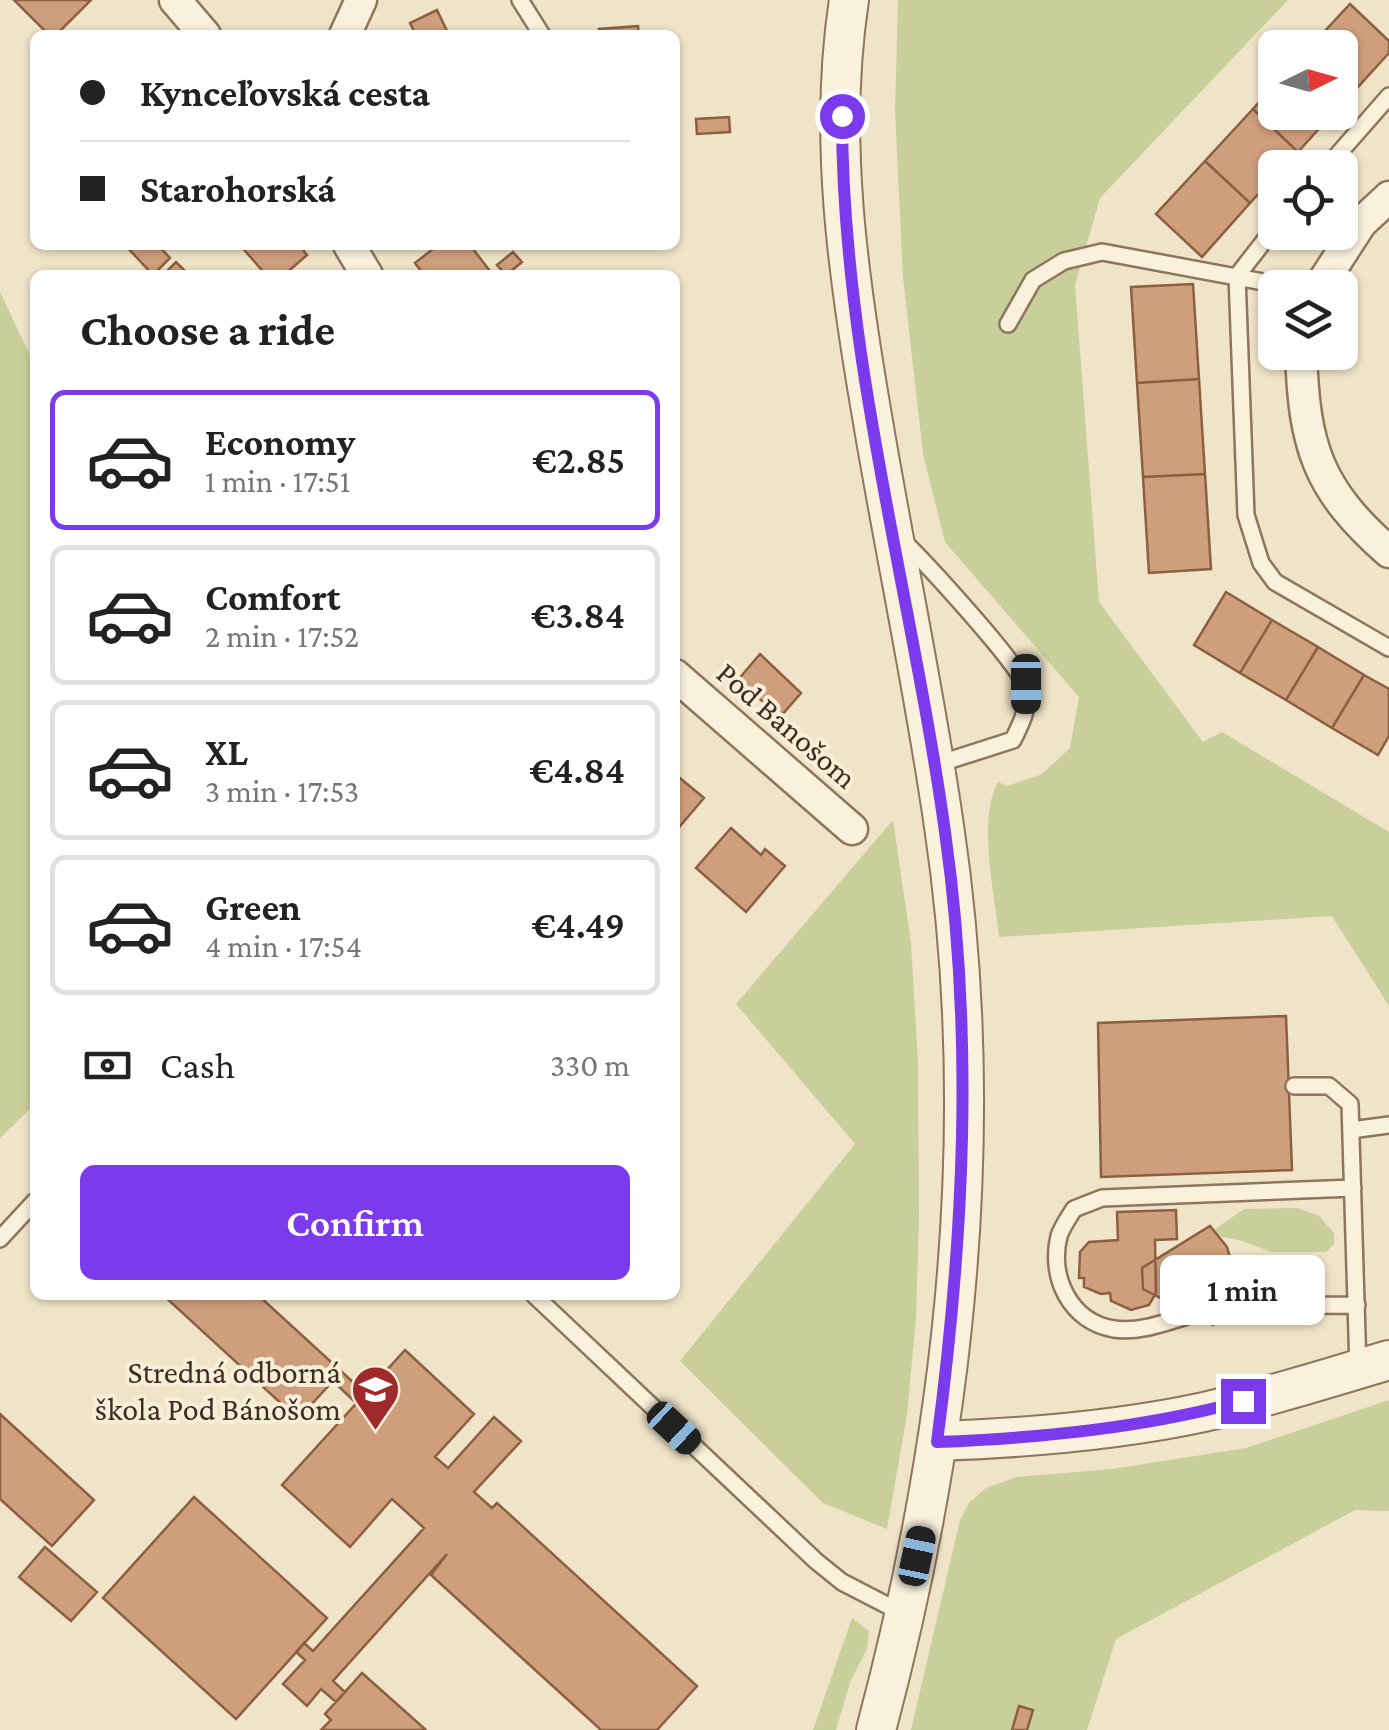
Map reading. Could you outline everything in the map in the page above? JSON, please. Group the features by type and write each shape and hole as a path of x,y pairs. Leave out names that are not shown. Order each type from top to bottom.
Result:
{"street":[{"path":"175,0 201,30"},
{"path":"347,30 361,0"},
{"path":"849,0 842,88 847,253 954,897 964,1126 954,1292 937,1442 905,1614 876,1730"},
{"path":"1331,270 1361,223 1389,197"},
{"path":"1302,370 1303,411 1319,466 1344,510 1389,552"},
{"name":"Pod Banošom","path":"680,679 852,828"},
{"path":"937,1442 1117,1428 1204,1412 1374,1365"}],"lane":[{"path":"520,0 539,30"},
{"path":"1342,150 1389,96"},
{"path":"1258,249 1237,276 1246,515 1262,563 1275,582 1389,648"},
{"path":"1008,324 1034,280 1064,260 1102,252 1258,280"},
{"path":"891,530 935,571 1026,684 1026,713 1013,740 935,765"},
{"path":"1294,1086 1329,1086 1350,1104 1356,1304 1374,1365"},
{"path":"1350,1130 1389,1125"},
{"path":"1353,1188 1102,1198 1074,1209 1060,1235 1056,1271 1065,1297 1089,1319 1114,1329 1143,1328 1220,1308 1356,1304"},
{"path":"0,1239 30,1206"},
{"path":"539,1300 816,1562 842,1582 905,1614"}],"green space":[{"path":"898,0 1288,0 1100,198 1075,285 1099,602 1203,742 1222,732 1389,832 1389,1006 1332,916 999,937 989,858 992,798 998,782 1007,786 1042,774 1070,748 1079,697 945,542 923,454 903,277 895,112"},
{"path":"0,292 30,355 30,1109 0,1138"},
{"path":"893,820 911,943 918,1063 919,1218 916,1318 907,1415 887,1529 823,1503 680,1361 855,1144 736,1004"},
{"path":"1298,1208 1319,1216 1334,1233 1334,1244 1326,1252 1271,1252 1208,1234 1244,1209"},
{"path":"1389,1400 1389,1511 1355,1510 1116,1639 1087,1730 911,1730 960,1520 969,1503 986,1488 1017,1477 1112,1469 1246,1448"},
{"path":"852,1618 869,1631 867,1649 851,1680 836,1730 813,1730"}],"building":[{"path":"14,0 91,0 61,30 44,30"},
{"path":"1350,4 1389,41 1389,53 1358,87 1358,30 1326,30"},
{"path":"437,10 447,30 414,30 410,23"},
{"path":"638,26 638,30 599,30"},
{"path":"1253,109 1258,114 1258,130 1275,130 1296,150 1258,150 1258,194 1250,203 1205,161"},
{"path":"729,117 730,132 697,134 696,119"},
{"path":"1275,130 1318,130 1300,150"},
{"path":"1205,161 1250,203 1202,257 1156,214"},
{"path":"130,250 163,250 170,258 158,270 148,270"},
{"path":"244,250 303,250 307,255 290,270 262,270"},
{"path":"432,250 474,250 489,270 420,270 415,263"},
{"path":"513,252 522,262 512,270 502,270 497,265"},
{"path":"176,262 184,270 168,270"},
{"path":"1193,284 1199,379 1137,383 1131,287"},
{"path":"1199,379 1205,474 1143,477 1137,383"},
{"path":"1205,474 1211,569 1149,573 1143,477"},
{"path":"1226,592 1272,620 1240,673 1194,645"},
{"path":"1272,620 1318,647 1286,700 1240,673"},
{"path":"1318,647 1364,675 1332,728 1286,700"},
{"path":"760,654 801,693 781,716 737,681"},
{"path":"1364,675 1389,689 1389,736 1378,755 1332,728"},
{"path":"680,778 704,798 680,826"},
{"path":"731,828 761,855 765,849 785,866 746,912 696,868"},
{"path":"1286,1016 1292,1170 1101,1177 1098,1023"},
{"path":"1176,1210 1177,1239 1155,1240 1156,1293 1149,1305 1131,1310 1111,1301 1110,1293 1084,1287 1084,1278 1079,1278 1080,1252 1089,1242 1118,1240 1117,1212"},
{"path":"1210,1226 1227,1247 1234,1271 1232,1299 1213,1325 1143,1289 1142,1268"},
{"path":"168,1300 263,1300 365,1393 356,1403 333,1381 298,1419"},
{"path":"405,1350 474,1414 435,1457 448,1468 494,1417 521,1441 474,1492 492,1508 497,1503 697,1686 657,1730 601,1730 431,1575 447,1554 333,1681 345,1692 336,1702 321,1689 307,1706 283,1684 305,1660 296,1652 304,1643 313,1651 424,1528 392,1499 350,1547 282,1485"},
{"path":"0,1414 94,1500 52,1546 0,1499"},
{"path":"194,1497 327,1618 236,1719 103,1598"},
{"path":"45,1547 97,1592 71,1621 19,1577"},
{"path":"362,1673 426,1730 321,1730 331,1720 325,1714"},
{"path":"1019,1706 1033,1710 1027,1730 1012,1730"}],"place":[{"name":"Stredná odborná škola Pod Bánošom","path":"376,1432"}],"route":[{"path":"842,116 845,226 855,313 935,765 960,967 964,1046 961,1211 937,1442 1117,1428 1243,1401"}]}
